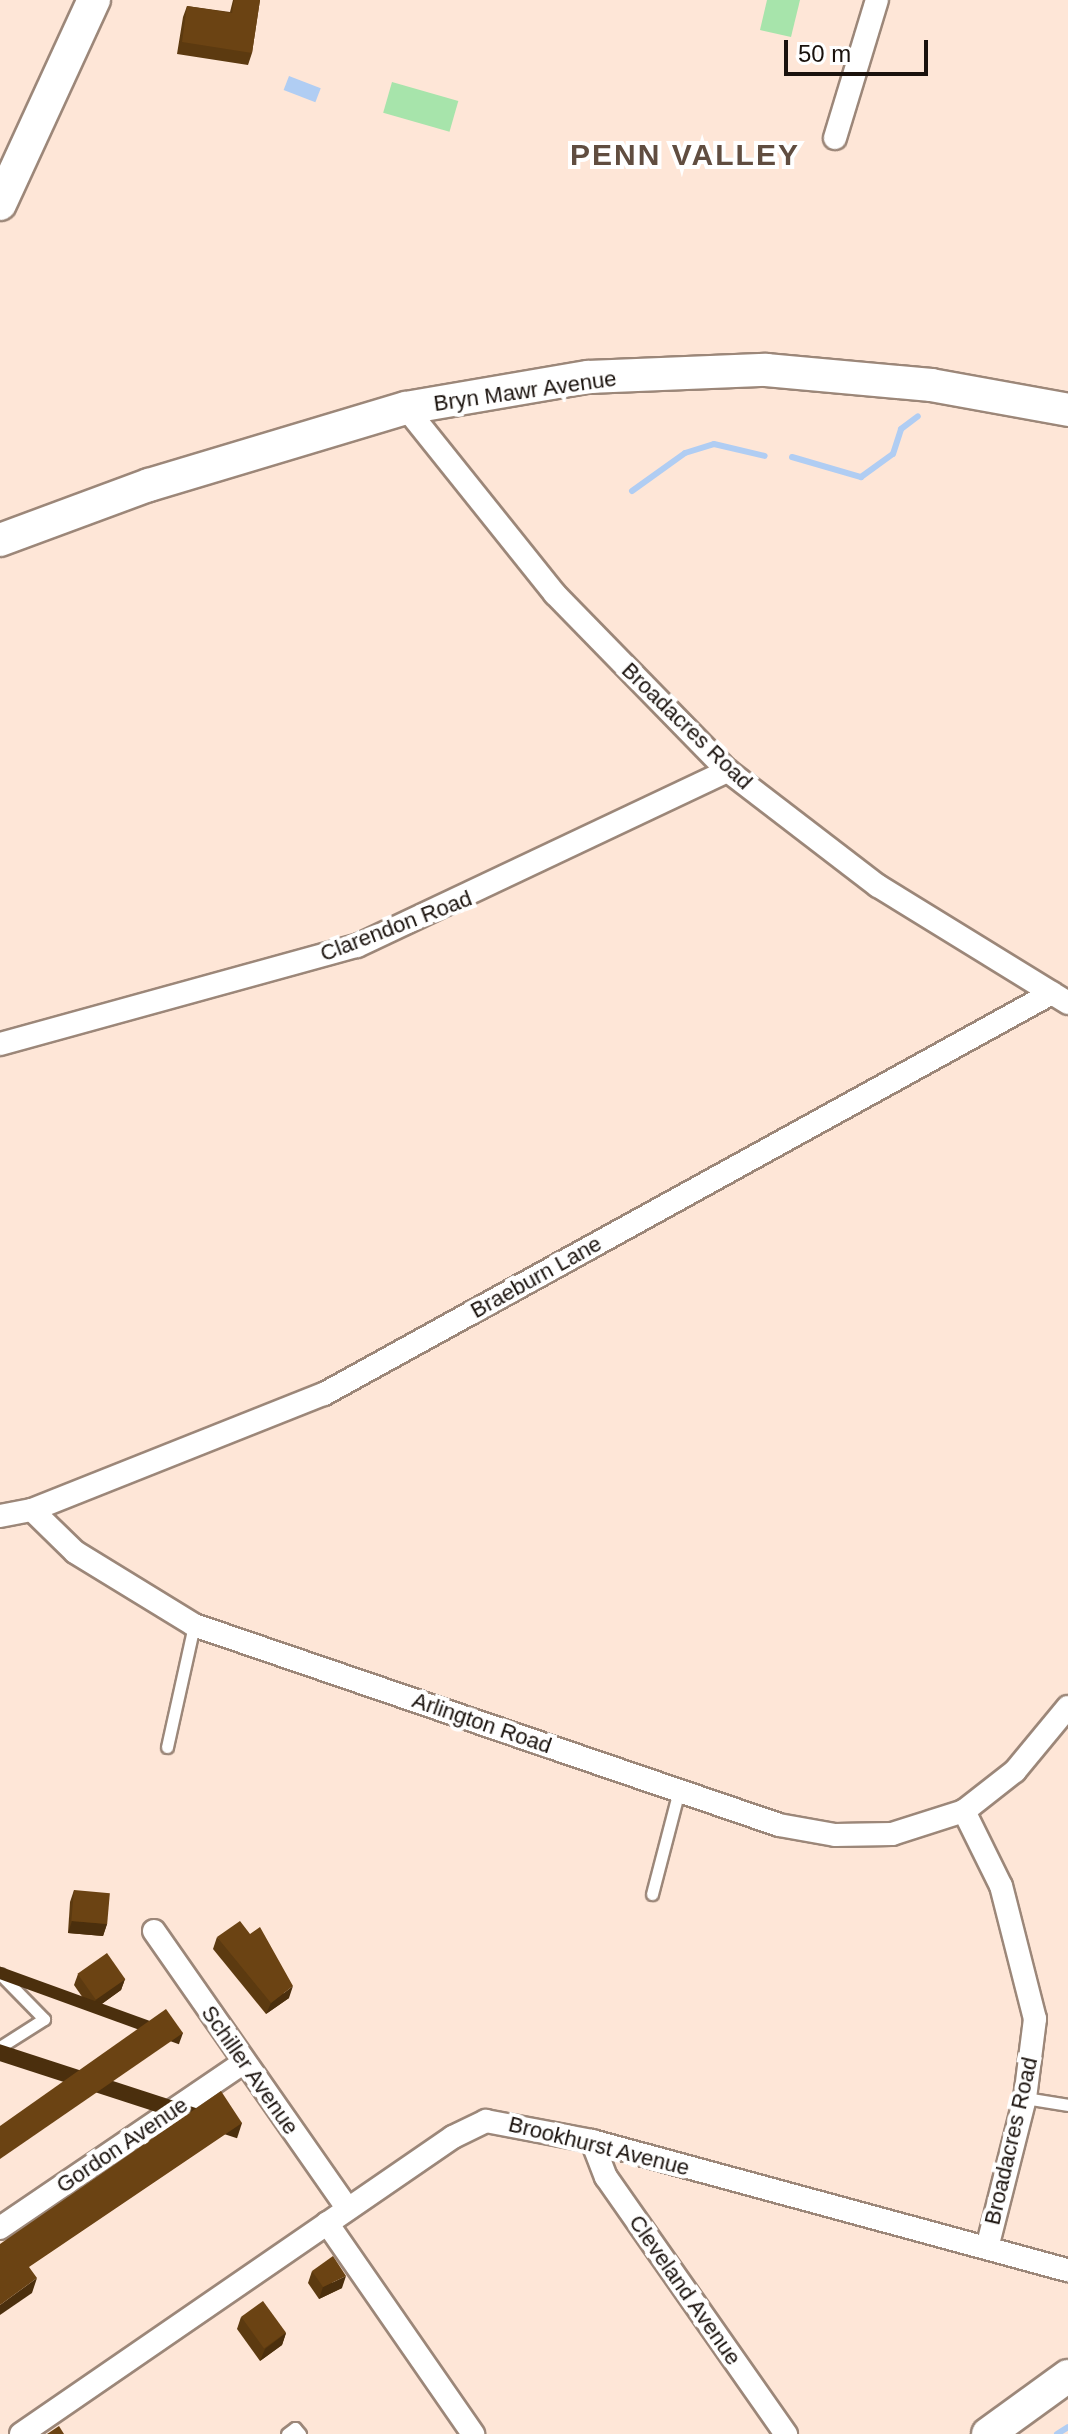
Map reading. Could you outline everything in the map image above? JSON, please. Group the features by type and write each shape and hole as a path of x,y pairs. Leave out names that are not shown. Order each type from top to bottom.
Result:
{"street":[{"path":"0,204 94,0"},
{"path":"835,138 877,0"},
{"name":"Bryn Mawr Avenue","path":"0,540 149,485 406,408 588,377 766,370 931,385 1068,410"},
{"name":"Broadacres Road","path":"406,408 555,594 728,771 878,886 1060,998"},
{"name":"Clarendon Road","path":"0,1044 357,946 728,771"},
{"name":"Braeburn Lane","path":"0,1516 32,1510 324,1394 1060,998"},
{"name":"Arlington Road","path":"32,1510 75,1552 194,1625 679,1790 835,1835 892,1834 964,1811"},
{"path":"964,1811 1015,1771 1068,1707"},
{"name":"Broadacres Road","path":"964,1811 1001,1886 1035,2019 1025,2098 987,2248"},
{"name":"Schiller Avenue","path":"154,1931 243,2063 347,2208"},
{"name":"Gordon Avenue","path":"0,2228 243,2063"},
{"name":"Brookhurst Avenue","path":"21,2434 347,2208 486,2121 592,2141 1068,2270"},
{"name":"Cleveland Avenue","path":"592,2141 606,2177 786,2434"},
{"path":"327,2223 473,2434"},
{"path":"988,2434 1068,2376"}],"lane":[{"path":"167,1747 194,1625"},
{"path":"652,1894 679,1790"},
{"path":"0,1974 44,2019 0,2047"},
{"path":"1025,2098 1068,2105"},
{"path":"287,2434 300,2434"}],"green space":[{"path":"767,0 800,0 791,37 760,30"},
{"path":"392,82 458,101 450,132 383,113"}],"water":[{"path":"289,76 321,88 315,102 284,90"}],"building":[{"path":"234,0 260,0 252,53 182,42 187,6 232,13"},
{"path":"74,1890 110,1893 107,1924 71,1921"},
{"path":"240,1921 250,1934 260,1927 293,1986 271,2003 217,1937"},
{"path":"107,1953 125,1979 96,2000 78,1974"},
{"path":"166,2009 183,2033 0,2159 0,2126"},
{"path":"221,2091 242,2123 29,2267 37,2278 0,2305 0,2244"},
{"path":"333,2256 346,2276 323,2287 312,2271"},
{"path":"263,2301 286,2333 264,2348 241,2317"},
{"path":"59,2426 64,2434 47,2434"}],"waterway":[{"path":"792,457 861,477 893,454 901,429 918,416"},
{"path":"632,491 685,453 714,444 765,456"},
{"path":"1057,2434 1068,2427"}],"district":[{"name":"PENN VALLEY","path":"685,155"}]}
